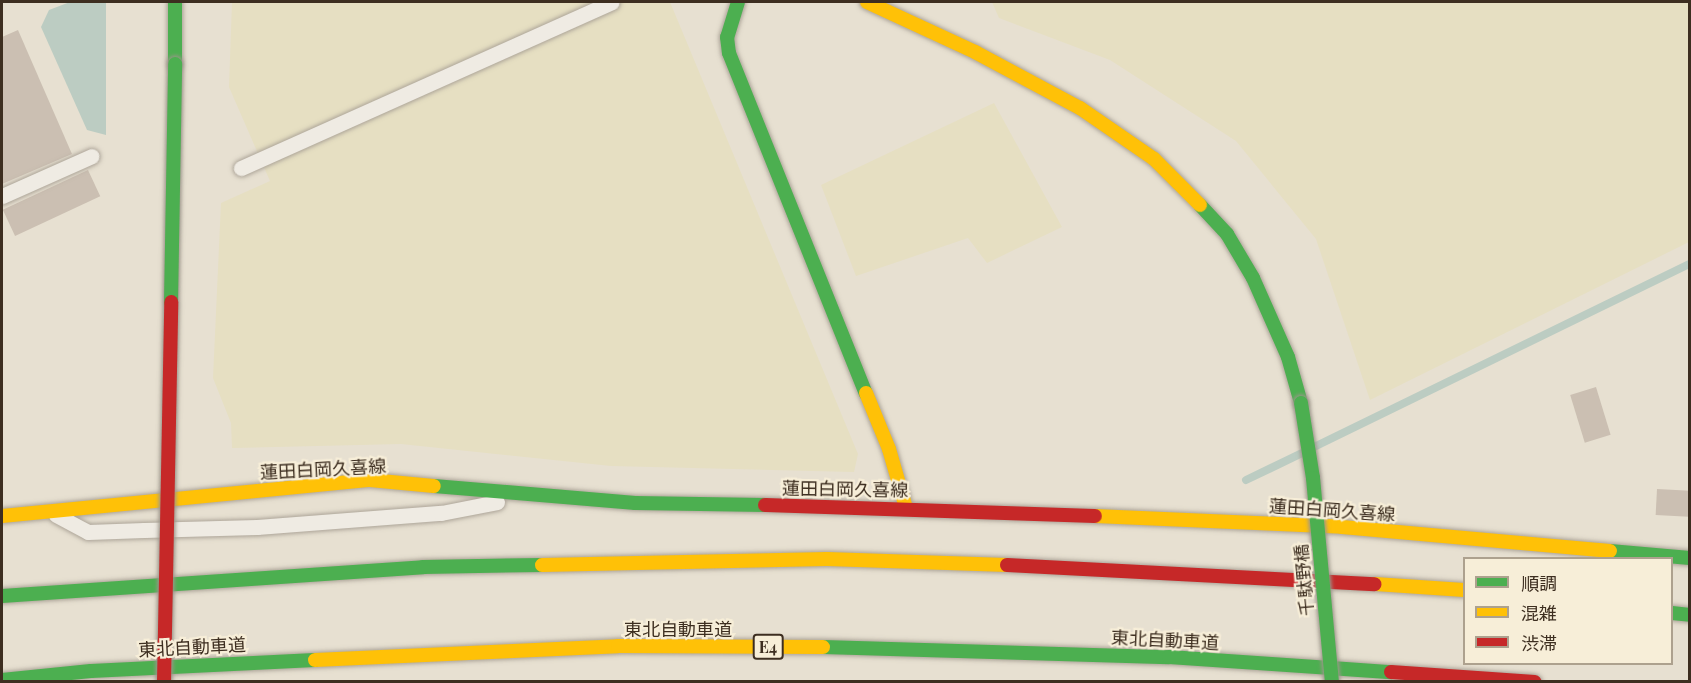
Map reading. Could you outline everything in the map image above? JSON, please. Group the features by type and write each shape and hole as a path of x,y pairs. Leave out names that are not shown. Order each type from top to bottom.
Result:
{"main road":[{"path":"164,681 175,2"},
{"path":"738,2 727,37 729,53 889,449 906,508"},
{"name":"千駄野橋","path":"867,2 975,52 1080,108 1154,159 1178,181 1227,234 1253,278 1288,357 1301,403 1313,478 1332,681"},
{"name":"蓮田白岡久喜線","path":"2,516 49,509 370,480 635,503 906,508 1342,527 1689,558"},
{"path":"2,596 423,567 828,559 1173,572 1463,590"},
{"path":"1673,612 1689,615"},
{"name":"東北自動車道","path":"2,680 91,670 629,646 911,648 1169,657 1535,681"}],"lane":[{"path":"241,168 612,2"},
{"path":"2,196 92,156"},
{"path":"49,509 68,524 88,532 441,513 532,495"}],"shaded area":[{"path":"70,2 106,2 106,135 87,130 41,27 49,10"},
{"path":"232,2 670,2 858,454 854,472 611,466 401,444 232,448 231,423 213,378 221,203 270,181 229,87"},
{"path":"992,2 1689,2 1689,242 1370,400 1316,239 1236,141 1110,60 999,18"},
{"path":"994,103 1062,227 987,263 968,238 856,276 821,185"}],"building":[{"path":"18,30 72,154 2,184 2,37"},
{"path":"88,170 100,196 15,236 3,210"},
{"path":"1596,387 1611,435 1585,443 1570,395"},
{"path":"1657,489 1690,491 1689,517 1656,515"}],"waterway":[{"path":"1314,447 1690,264"},
{"path":"1246,480 1302,453"}],"traffic: fast":[{"path":"175,2 175,64"},
{"path":"738,2 727,37 729,53 866,393"},
{"path":"171,302 175,64"},
{"path":"1200,205 1227,234 1253,278 1288,357 1301,403"},
{"path":"1301,403 1313,478 1332,682"},
{"path":"434,486 635,503 765,505"},
{"path":"1610,551 1690,558"},
{"path":"2,596 423,567 542,565"},
{"path":"1673,613 1690,615"},
{"path":"823,647 1169,657 1391,672"},
{"path":"2,680 91,671 315,660"}],"traffic: slow":[{"path":"867,2 975,52 1080,108 1154,159 1200,205"},
{"path":"866,393 889,449 906,508"},
{"path":"2,516 370,480 434,486"},
{"path":"1095,516 1342,527 1610,551"},
{"path":"542,565 827,559 1007,565"},
{"path":"1375,584 1463,590"},
{"path":"315,660 618,646 823,647"}],"traffic: jam":[{"path":"164,682 171,302"},
{"path":"765,505 1095,516"},
{"path":"1007,565 1375,584"},
{"path":"1391,672 1535,682"}]}
